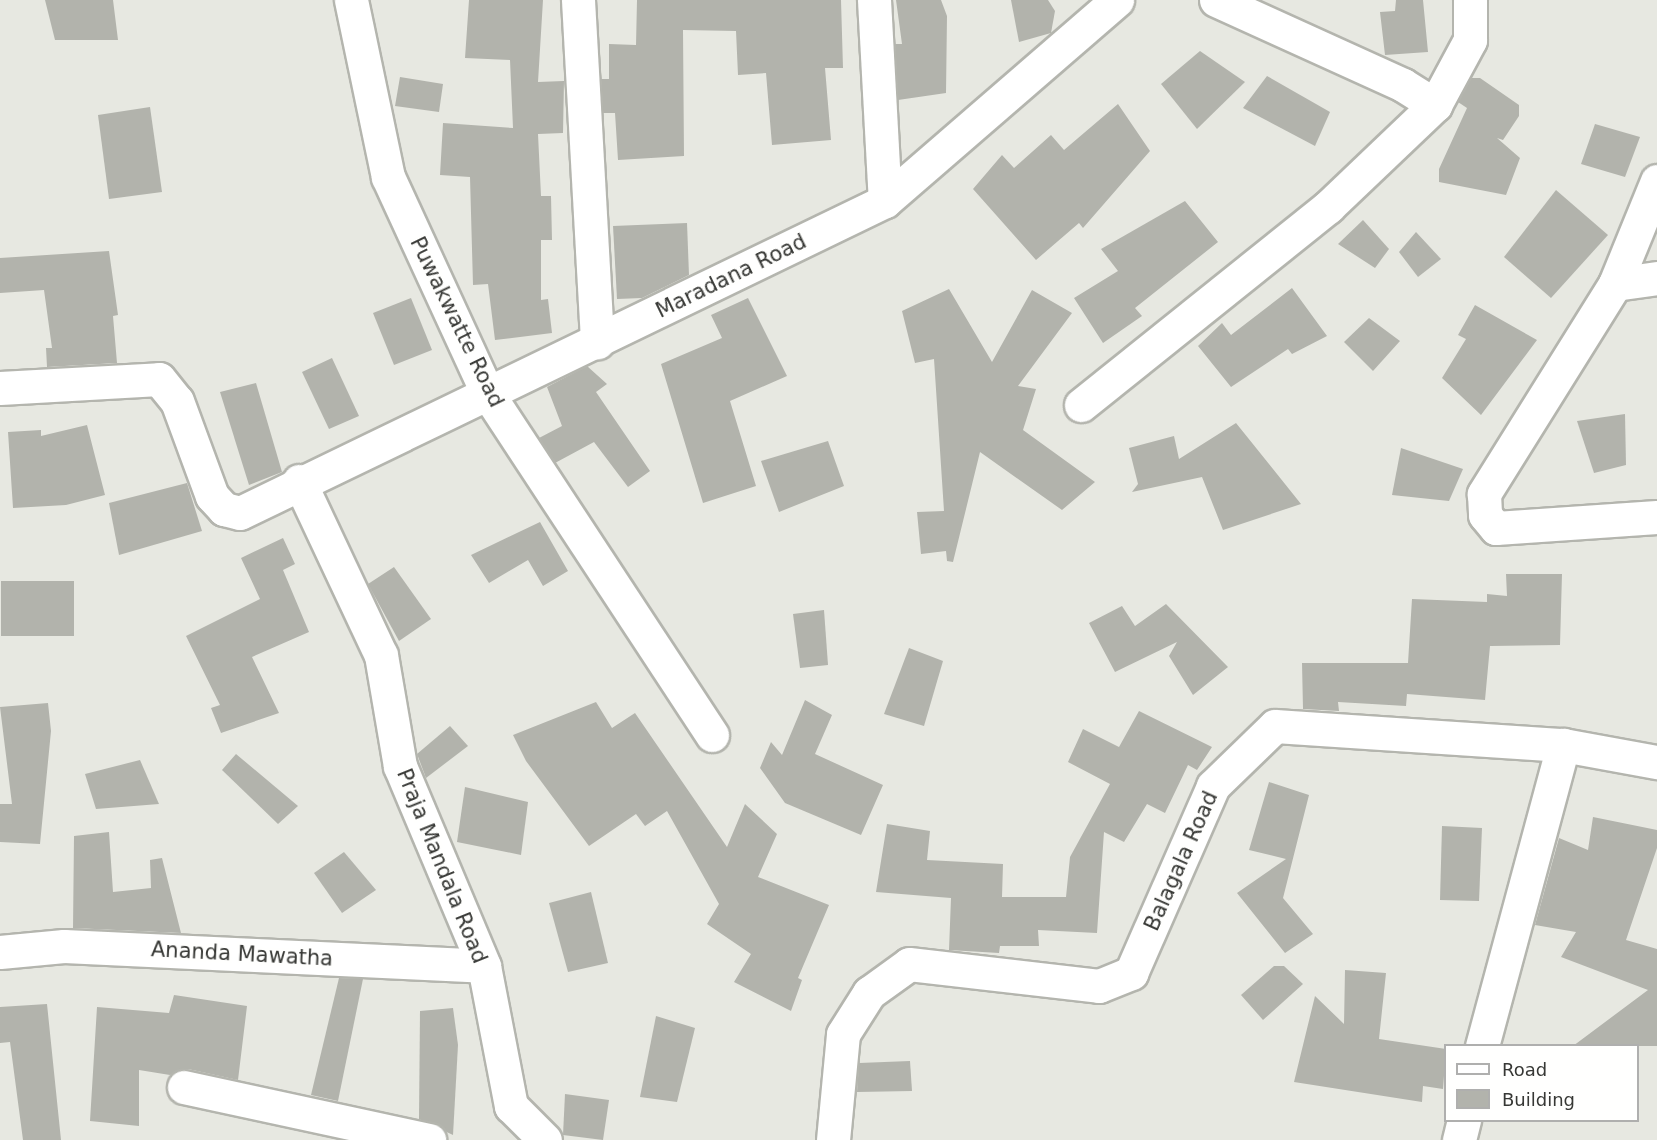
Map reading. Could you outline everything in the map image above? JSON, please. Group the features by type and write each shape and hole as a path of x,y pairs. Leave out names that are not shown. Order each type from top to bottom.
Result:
{"street":[{"name":"Puwakwatte Road","path":"351,0 388,177 488,394 712,735"},
{"path":"578,0 597,342"},
{"path":"874,0 885,201"},
{"name":"Maradana Road","path":"299,481 597,342 885,201 1117,0"},
{"path":"1216,0 1403,85 1435,105"},
{"path":"1082,405 1328,207 1435,105 1470,40 1470,0"},
{"path":"1657,181 1615,284 1484,494 1485,515 1496,528 1516,529 1657,517"},
{"path":"1615,284 1657,278"},
{"path":"0,388 159,379 177,401 212,496 224,509 240,513 299,481"},
{"name":"Praja Mandala Road","path":"299,481 381,655 400,766 484,966 511,1106 545,1140"},
{"name":"Balagala Road","path":"833,1140 843,1034 869,993 909,964 1099,986 1131,973 1213,786 1275,726 1563,745 1657,762"},
{"path":"1483,1044 1563,745"},
{"name":"Ananda Mawatha","path":"0,952 64,946 484,966"},
{"path":"184,1087 429,1140"},
{"path":"1459,1140 1464,1122"}],"building":[{"path":"45,0 113,0 118,40 55,40"},
{"path":"469,0 543,0 538,82 564,81 563,133 538,134 541,196 551,196 552,240 541,240 541,300 548,299 552,333 495,340 488,284 473,285 470,177 440,175 443,123 513,128 510,60 465,58"},
{"path":"637,0 841,0 843,68 825,68 831,140 772,145 766,73 738,75 736,31 683,30 684,156 618,160 615,113 603,113 601,79 609,79 609,44 636,45"},
{"path":"896,0 941,0 947,16 946,93 898,100 895,44 902,44"},
{"path":"1011,0 1048,0 1055,11 1051,33 1019,42"},
{"path":"1396,0 1423,0 1428,52 1385,55 1380,12 1395,11"},
{"path":"1200,51 1245,82 1197,129 1161,84"},
{"path":"1267,76 1330,112 1315,146 1243,108"},
{"path":"400,77 443,84 439,112 395,106"},
{"path":"1471,78 1480,78 1519,105 1519,116 1503,140 1497,138 1520,158 1506,195 1439,182 1439,169 1467,108 1458,102"},
{"path":"1118,104 1150,151 1083,228 1079,223 1036,260 973,189 1002,155 1014,168 1051,135 1064,150"},
{"path":"150,107 162,192 109,199 98,115"},
{"path":"1595,124 1640,137 1625,177 1581,164"},
{"path":"1556,190 1608,235 1551,298 1504,257"},
{"path":"1185,201 1218,242 1135,308 1142,316 1103,343 1074,298 1118,271 1101,249"},
{"path":"1363,220 1389,249 1375,268 1338,244"},
{"path":"687,223 689,275 642,298 617,299 613,226"},
{"path":"1416,232 1441,259 1418,277 1399,252"},
{"path":"109,251 118,315 113,316 117,363 47,367 46,348 52,348 44,290 0,293 0,258"},
{"path":"1292,288 1327,336 1292,354 1288,349 1231,387 1198,346 1222,323 1231,335"},
{"path":"949,289 992,362 1032,290 1072,313 1018,386 1036,389 1023,430 1095,482 1062,510 980,452 953,562 947,561 946,551 921,554 917,512 944,511 934,359 915,363 902,311"},
{"path":"411,298 432,350 394,365 373,313"},
{"path":"748,298 787,376 730,401 756,486 703,503 661,364 722,338 711,315"},
{"path":"1475,305 1537,340 1481,415 1442,378 1466,339 1458,335"},
{"path":"1369,318 1400,341 1373,371 1344,342"},
{"path":"332,358 359,416 329,429 302,372"},
{"path":"587,366 607,384 596,392 650,471 628,487 594,442 555,463 539,438 562,426 547,387"},
{"path":"256,383 282,472 249,485 220,392"},
{"path":"1625,414 1626,465 1594,473 1577,421"},
{"path":"1236,423 1301,504 1223,530 1202,477 1132,492 1138,484 1129,448 1174,436 1179,459"},
{"path":"87,425 105,495 66,505 13,508 8,432 41,430 41,436"},
{"path":"828,441 844,486 779,512 761,461"},
{"path":"1401,448 1463,469 1449,501 1392,495"},
{"path":"187,483 202,531 119,555 109,503"},
{"path":"540,522 568,571 543,586 528,560 489,583 471,555"},
{"path":"283,538 295,564 283,570 309,632 252,657 279,713 221,733 211,708 220,705 186,636 260,599 241,558"},
{"path":"394,567 431,619 399,641 368,584"},
{"path":"1506,574 1562,574 1560,645 1490,646 1485,700 1407,694 1406,706 1338,702 1339,711 1303,709 1302,663 1408,663 1412,599 1487,602 1487,594 1507,596"},
{"path":"1,581 74,581 74,636 1,636"},
{"path":"1166,604 1228,667 1193,695 1169,656 1177,642 1115,672 1089,623 1122,606 1135,626"},
{"path":"824,610 828,665 800,668 793,614"},
{"path":"909,648 943,661 924,726 884,714"},
{"path":"805,700 832,715 815,754 883,785 861,835 785,803 760,768 771,742 782,755"},
{"path":"596,702 612,728 635,713 727,847 745,804 777,834 758,877 829,905 798,978 802,980 791,1011 734,982 751,954 707,924 719,904 667,811 645,826 636,814 589,846 526,761 513,735"},
{"path":"48,703 51,731 40,844 0,842 0,804 12,804 0,707"},
{"path":"1139,711 1212,747 1197,770 1188,765 1165,813 1147,804 1124,842 1104,832 1097,933 1038,930 1039,946 1000,946 999,953 949,950 951,898 876,892 887,824 930,831 927,860 1003,864 1002,897 1066,897 1070,857 1110,784 1068,762 1083,729 1119,747"},
{"path":"450,726 468,746 426,778 417,754"},
{"path":"236,754 298,806 278,824 222,770"},
{"path":"140,760 159,804 96,809 85,774"},
{"path":"1269,782 1309,795 1283,898 1313,934 1285,953 1237,893 1286,859 1249,850"},
{"path":"465,787 528,802 521,855 457,842"},
{"path":"1593,817 1657,830 1657,848 1626,940 1657,949 1657,1046 1576,1044 1648,990 1561,957 1576,932 1535,925 1559,838 1588,850"},
{"path":"1442,826 1482,828 1479,901 1440,900"},
{"path":"109,832 113,892 151,888 150,860 162,858 181,933 73,928 74,836"},
{"path":"344,852 376,890 342,913 314,873"},
{"path":"591,892 608,963 568,972 549,903"},
{"path":"1274,966 1284,966 1303,984 1263,1020 1241,995"},
{"path":"1345,970 1386,973 1379,1039 1444,1049 1443,1089 1423,1086 1422,1102 1294,1082 1315,996 1344,1024"},
{"path":"339,978 363,979 338,1101 311,1095"},
{"path":"174,995 247,1006 238,1080 188,1069 170,1075 139,1070 139,1126 90,1121 97,1007 169,1013"},
{"path":"47,1004 61,1140 23,1140 10,1042 0,1043 0,1007"},
{"path":"453,1008 458,1045 453,1135 419,1119 420,1011"},
{"path":"656,1016 695,1028 677,1102 640,1097"},
{"path":"910,1061 912,1091 857,1092 859,1063"},
{"path":"565,1094 609,1100 603,1140 563,1135"}]}
